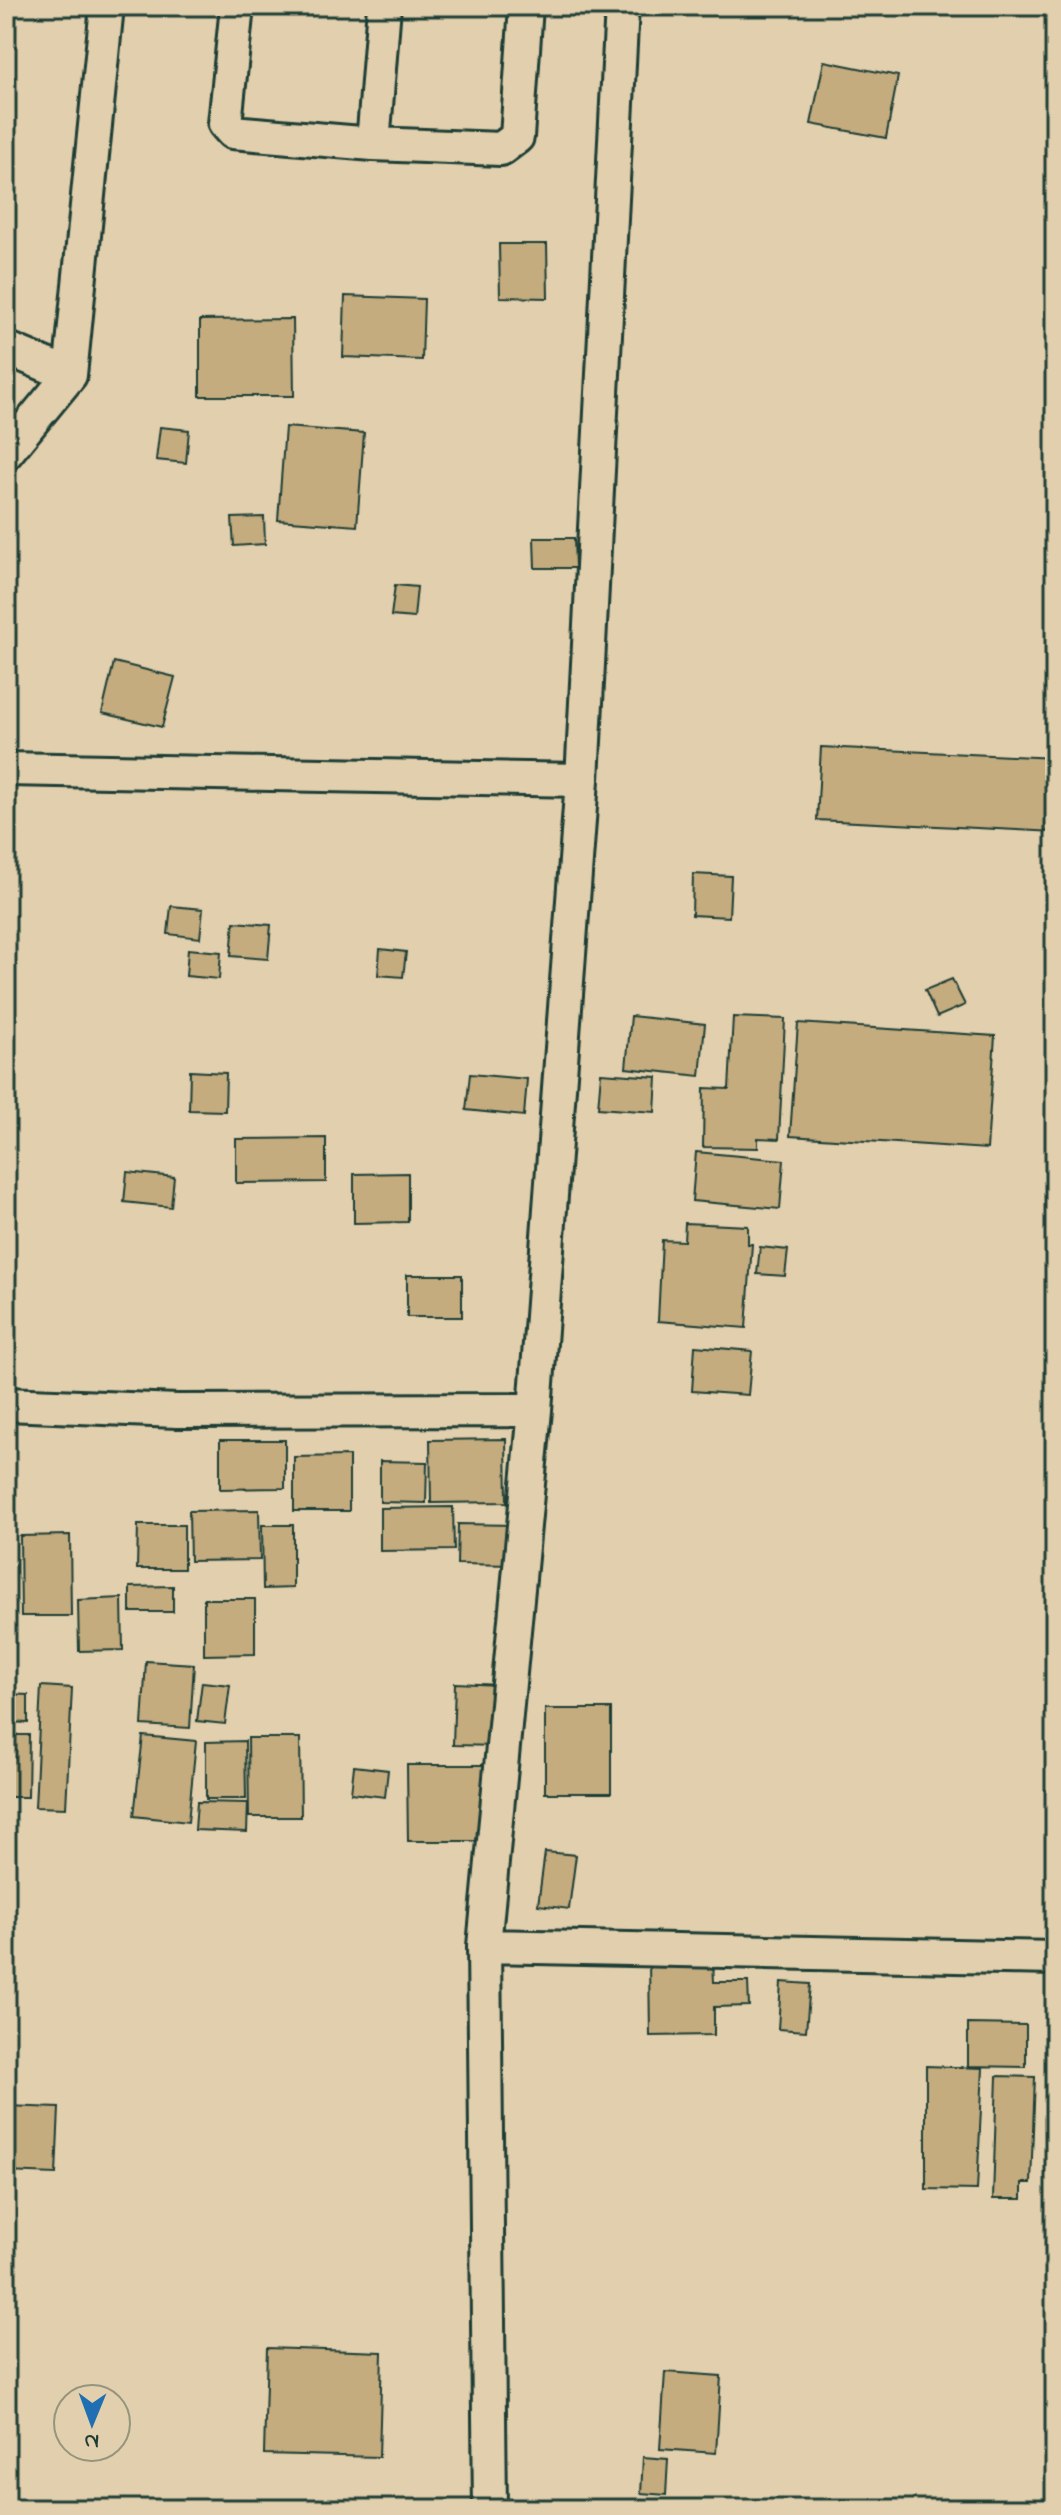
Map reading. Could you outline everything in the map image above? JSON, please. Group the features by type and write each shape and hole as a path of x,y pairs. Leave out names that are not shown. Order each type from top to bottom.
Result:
{"street":[{"path":"6,453 70,375 107,6"},
{"path":"237,6 225,124 232,132 373,144 501,149 517,137 526,6"},
{"path":"373,144 384,6"},
{"path":"490,2509 484,1946 535,1410 582,780 622,6"},
{"path":"6,348 70,375"},
{"path":"6,769 582,780"},
{"path":"6,1404 177,1411 535,1410"},
{"path":"484,1946 1055,1958"}],"building":[{"path":"824,61 898,76 886,138 811,124"},
{"path":"499,244 547,244 548,298 500,297"},
{"path":"345,296 424,299 422,360 343,357"},
{"path":"293,319 294,396 200,396 200,320"},
{"path":"160,427 189,430 186,463 156,460"},
{"path":"285,427 364,433 357,526 278,520"},
{"path":"264,517 265,544 234,546 232,518"},
{"path":"534,538 574,538 575,568 535,568"},
{"path":"395,585 417,587 414,618 391,616"},
{"path":"114,662 175,677 162,727 102,713"},
{"path":"821,747 1055,758 1055,832 817,820"},
{"path":"693,874 731,876 729,917 692,915"},
{"path":"171,906 203,909 200,938 168,934"},
{"path":"234,922 271,925 268,959 231,956"},
{"path":"188,949 221,952 219,979 186,976"},
{"path":"380,949 406,952 403,977 378,975"},
{"path":"952,979 965,1005 937,1017 925,990"},
{"path":"631,1016 705,1024 700,1076 626,1068"},
{"path":"733,1017 785,1019 779,1139 758,1138 758,1148 703,1147 704,1088 729,1089"},
{"path":"798,1023 995,1036 987,1149 790,1136"},
{"path":"190,1071 226,1073 225,1111 189,1110"},
{"path":"601,1073 657,1077 655,1112 598,1108"},
{"path":"470,1074 527,1079 524,1116 466,1110"},
{"path":"326,1138 326,1182 236,1183 236,1139"},
{"path":"696,1152 784,1160 780,1209 692,1201"},
{"path":"127,1172 174,1177 171,1207 124,1202"},
{"path":"408,1173 408,1222 354,1223 354,1174"},
{"path":"685,1223 748,1226 748,1244 752,1244 746,1328 658,1321 662,1240 684,1241"},
{"path":"760,1247 788,1250 785,1276 757,1274"},
{"path":"407,1275 462,1275 462,1317 407,1317"},
{"path":"695,1346 752,1351 748,1395 692,1391"},
{"path":"506,1439 507,1502 431,1503 430,1440"},
{"path":"220,1440 285,1440 285,1488 220,1489"},
{"path":"349,1456 349,1511 294,1511 294,1457"},
{"path":"380,1461 427,1462 426,1503 380,1502"},
{"path":"453,1507 454,1550 380,1551 380,1508"},
{"path":"259,1510 260,1560 190,1561 189,1511"},
{"path":"458,1524 515,1525 515,1565 457,1564"},
{"path":"138,1525 184,1525 184,1569 137,1569"},
{"path":"262,1525 293,1525 293,1588 263,1589"},
{"path":"70,1535 71,1616 21,1616 20,1536"},
{"path":"173,1586 173,1612 130,1612 130,1587"},
{"path":"122,1598 123,1650 79,1651 78,1600"},
{"path":"204,1599 255,1599 255,1654 204,1655"},
{"path":"146,1661 194,1664 190,1728 142,1725"},
{"path":"202,1682 230,1685 225,1724 197,1721"},
{"path":"455,1683 501,1685 499,1746 453,1745"},
{"path":"41,1686 72,1688 66,1808 35,1807"},
{"path":"6,1694 28,1695 28,1723 6,1722"},
{"path":"545,1709 611,1709 611,1793 545,1793"},
{"path":"6,1735 29,1735 28,1797 6,1797"},
{"path":"143,1736 196,1741 188,1822 134,1816"},
{"path":"248,1738 300,1738 301,1817 249,1817"},
{"path":"245,1741 246,1799 206,1799 206,1742"},
{"path":"407,1765 488,1765 490,1841 408,1841"},
{"path":"354,1766 388,1770 385,1797 351,1793"},
{"path":"197,1802 248,1803 247,1832 195,1830"},
{"path":"545,1852 576,1855 569,1909 538,1905"},
{"path":"649,1960 713,1960 714,1982 748,1982 749,2006 714,2007 714,2035 650,2036"},
{"path":"781,1982 810,1984 806,2031 778,2029"},
{"path":"968,2024 1026,2025 1026,2067 968,2066"},
{"path":"926,2066 983,2068 977,2190 926,2189"},
{"path":"997,2076 1035,2077 1031,2183 1022,2183 1022,2199 993,2199"},
{"path":"6,2106 59,2108 56,2174 6,2172"},
{"path":"267,2348 382,2352 379,2457 264,2454"},
{"path":"665,2372 721,2376 716,2453 660,2449"},
{"path":"643,2457 668,2459 666,2495 641,2493"}]}
